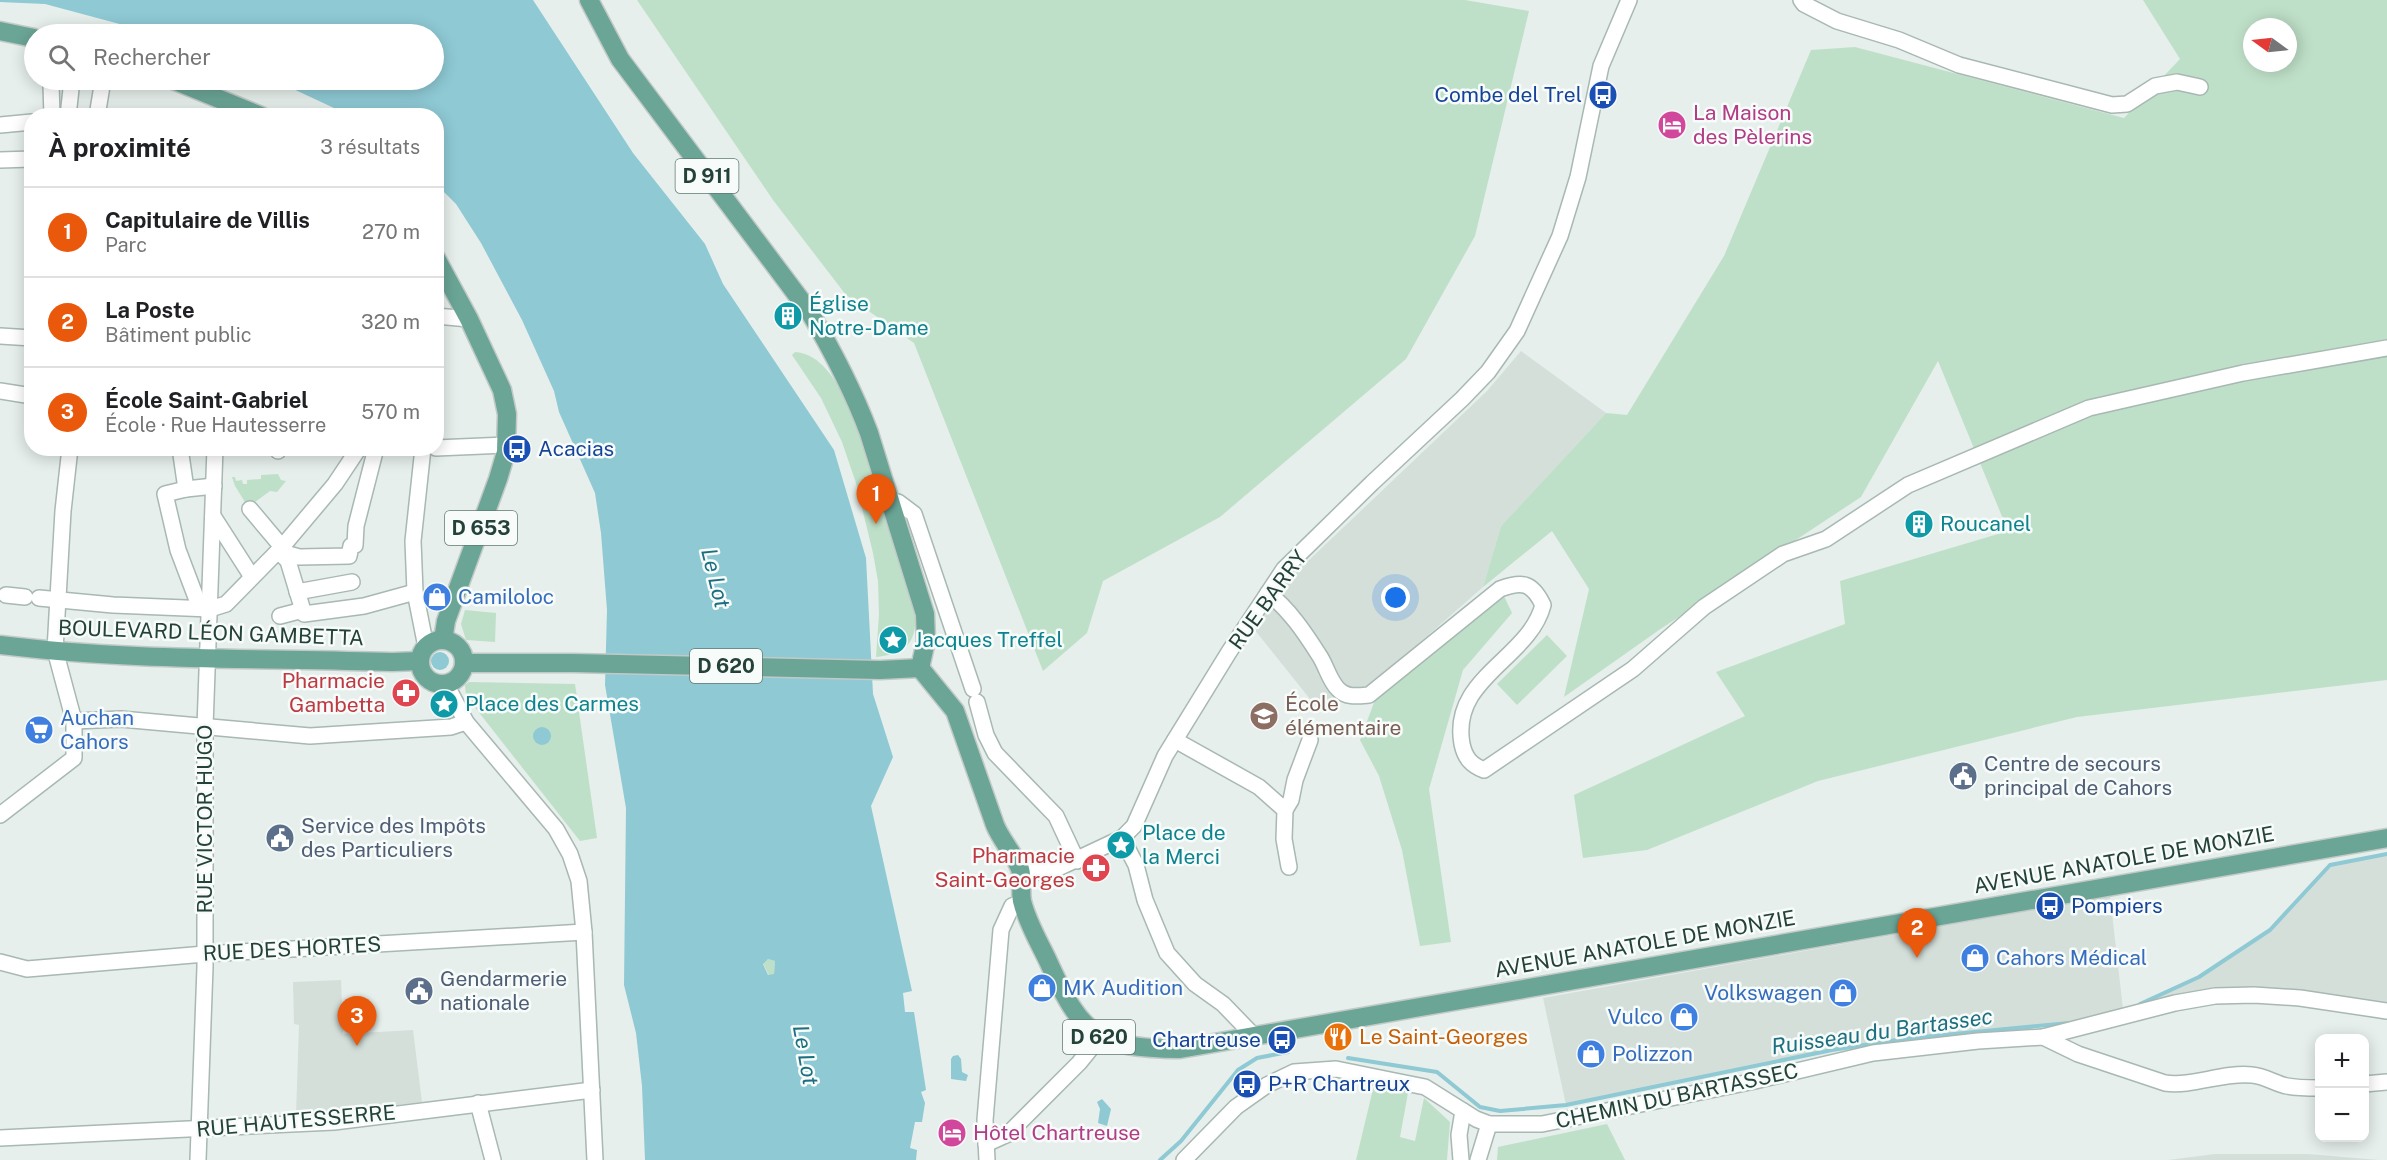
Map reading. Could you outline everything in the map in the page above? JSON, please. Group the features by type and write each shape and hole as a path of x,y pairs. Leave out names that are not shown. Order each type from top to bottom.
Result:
{"main road":[{"name":"D 911","path":"589,0 620,58 809,310 831,348 858,404 925,614 926,641 920,668"},
{"path":"0,31 24,36"},
{"path":"192,90 223,107"},
{"name":"D 653","path":"443,640 446,621 496,486 506,445 507,414 502,390 469,319 444,273"},
{"path":"443,640 450,642 460,650 464,663 459,675 446,684 428,679 421,668 423,654 431,643 443,640"},
{"name":"BOULEVARD LÉON GAMBETTA","path":"0,645 55,650 208,657 392,662 423,654"},
{"name":"D 620","path":"464,663 573,663 880,670 920,668"},
{"path":"920,668 955,711 995,825 1003,843 1020,868"},
{"name":"AVENUE ANATOLE DE MONZIE","path":"1020,868 1022,902 1071,1006 1089,1029 1100,1037 1123,1046 1180,1049 2387,838"}],"street":[{"name":"RUE BARRY","path":"1122,838 1134,826 1143,811 1157,772 1176,740 1284,569 1438,423 1488,372 1517,331 1560,236 1578,177 1601,66 1629,0"},
{"path":"1801,0 1804,4 1837,21 1899,40 1959,65 2112,105 2127,104 2155,86 2177,82 2200,87"},
{"path":"51,90 51,108"},
{"path":"69,108 71,90"},
{"path":"98,108 101,90"},
{"path":"1,121 24,122"},
{"path":"0,160 24,159"},
{"path":"444,317 469,319"},
{"path":"0,336 24,338"},
{"path":"1268,593 1281,603 1319,655 1338,689 1350,696 1369,695 1500,589 1516,583 1528,586 1538,594 1543,605 1534,629 1479,683 1465,707 1460,729 1464,751 1472,766 1484,770 1633,669 1704,607 1783,554 1827,539 1908,485 2089,408 2243,373 2387,348"},
{"path":"0,391 24,395"},
{"path":"444,448 506,445"},
{"path":"0,815 74,758 82,720 55,650 63,511 69,456"},
{"path":"181,456 186,489"},
{"name":"RUE VICTOR HUGO","path":"198,1160 205,954 205,727 208,657 205,609 213,516 215,456"},
{"path":"6,595 113,605 205,609 226,604 280,549 335,484 354,456"},
{"path":"280,549 299,557 349,556 351,546 355,545 356,526 374,456"},
{"path":"422,456 413,541 415,592 423,654"},
{"path":"205,609 178,550 165,494 214,486"},
{"path":"889,503 898,502 914,514 975,695 986,735 995,753 1056,816 1077,861"},
{"path":"250,509 288,561 304,614 364,606 415,592"},
{"path":"213,516 252,577"},
{"path":"297,592 352,582"},
{"path":"280,616 303,610"},
{"path":"446,684 466,722 556,829 570,854 579,881 584,932 595,1160"},
{"path":"82,720 121,719 310,736 451,727 466,722"},
{"path":"1176,740 1259,787 1285,810"},
{"path":"1289,867 1284,839 1285,810 1291,800 1295,780 1310,740"},
{"path":"1020,868 1037,872 1054,870 1122,838 1136,865 1145,900 1167,953 1195,984 1224,1004 1253,1035"},
{"path":"987,1160 985,1120 1001,930 1012,906 1022,902"},
{"name":"RUE DES HORTES","path":"0,963 27,969 205,954 584,932"},
{"name":"CHEMIN DU BARTASSEC","path":"1184,1160 1245,1100 1267,1085 1294,1072 1336,1069 1425,1087 1489,1124 1542,1124 1755,1081 1873,1053 1978,1041 2043,1037 2175,1003 2216,996 2254,995 2300,998 2387,1011"},
{"path":"986,1144 1008,1134 1079,1063 1100,1037"},
{"path":"2043,1037 2078,1054 2164,1083 2178,1085 2208,1078 2252,1075 2273,1080 2285,1086 2315,1088"},
{"path":"2369,1084 2387,1082"},
{"name":"RUE HAUTESSERRE","path":"0,1138 334,1122 592,1090"},
{"path":"478,1103 493,1160"},
{"path":"1461,1160 1459,1135 1463,1111"},
{"path":"1478,1160 1489,1124"}],"shaded area":[{"path":"1521,351 1606,413 1501,526 1483,587 1367,689 1318,709 1254,629 1289,579 1487,391"},
{"path":"2387,854 2387,1005 2272,988 2230,989 2152,999 2199,977 2270,930 2330,865"},
{"path":"2110,896 2123,1009 2075,1023 1903,1039 1832,1050 1566,1105 1543,998"},
{"path":"341,980 343,1034 413,1030 422,1102 321,1114 296,1114 299,1025 294,1024 293,982"},
{"path":"2215,1154 2308,1154 2379,1160 2168,1160"}],"green space":[{"path":"637,0 1465,0 1529,11 1475,236 1406,359 1220,517 1103,581 1087,633 1043,671 914,343 846,295 773,200"},
{"path":"2143,0 2387,0 2387,680 2077,717 1818,781 1647,850 1583,858 1574,795 1745,716 1716,672 1845,624 1840,581 2008,531 1938,361 1861,497 1659,630 1564,697 1589,589 1552,531 1483,587 1501,526 1606,413 1627,415 1724,256 1811,50 1855,47 2124,118 2180,59"},
{"path":"795,352 812,357 827,370 840,389 859,435 907,586 915,616 913,634 906,646 885,656 876,657 879,614 878,581 856,483 842,442 821,398 792,355"},
{"path":"278,474 281,480 286,481 277,492 270,491 248,507 232,477 235,477 236,481 242,480 243,484 247,484 247,480 261,479 261,475"},
{"path":"1504,596 1512,613 1463,670 1429,789 1451,942 1420,946 1402,850 1379,776 1360,740 1378,692"},
{"path":"465,610 496,613 495,642 466,640 461,624"},
{"path":"1547,635 1567,656 1517,705 1497,684"},
{"path":"469,682 575,684 597,838 580,841 466,696 465,685"},
{"path":"768,959 775,961 774,974 769,976 763,963"},
{"path":"1374,1085 1408,1093 1400,1137 1415,1141 1424,1098 1450,1122 1447,1160 1356,1160"},
{"path":"1607,1124 1625,1160 1497,1160 1498,1147"}],"water":[{"name":"Le Lot","path":"0,0 533,0 633,153 705,244 723,284 834,450 866,558 873,694 893,757 871,806 912,991 903,993 905,1012 914,1012 926,1090 921,1092 925,1103 922,1122 915,1122 910,1148 917,1150 916,1160 645,1160 642,1086 636,1033 624,985 626,808 605,685 607,610 601,533 595,493 559,412 554,391 522,320 481,243 456,204 444,192 444,108 334,108 295,90 444,90 444,24 120,24 45,4 0,2","holes":["768,959 775,961 774,974 768,975 763,964"]},
{"path":"440,652 446,655 449,661 446,667 440,670 434,667 431,661 434,655"},
{"path":"538,727 546,727 551,732 549,743 538,745 533,740 533,732"},
{"path":"958,1055 961,1059 962,1072 968,1075 966,1081 951,1079 951,1059"},
{"path":"1102,1099 1111,1109 1107,1126 1098,1123 1100,1109 1097,1102"}],"waterway":[{"name":"Ruisseau du Bartassec","path":"2140,1004 2199,977 2270,930 2330,865 2387,854"},
{"name":"Ruisseau du Bartassec","path":"1348,1058 1437,1072 1480,1107 1500,1111 1566,1105 1832,1050 1903,1039 2069,1023"},
{"name":"Ruisseau du Bartassec","path":"1160,1160 1181,1141 1238,1070 1257,1058 1288,1052"}],"place":[{"name":"Combe del Trel","path":"1603,95"},
{"name":"La Maison des Pèlerins","path":"1672,125"},
{"name":"Église Notre-Dame","path":"788,316"},
{"name":"Acacias","path":"517,449"},
{"name":"Capitulaire de Villis","path":"876,524"},
{"name":"Roucanel","path":"1919,524"},
{"name":"Camiloloc","path":"437,597"},
{"name":"Jacques Treffel","path":"893,640"},
{"name":"Pharmacie Gambetta","path":"406,693"},
{"name":"Place des Carmes","path":"444,704"},
{"name":"École élémentaire","path":"1264,716"},
{"name":"Auchan Cahors","path":"39,730"},
{"name":"Centre de secours principal de Cahors","path":"1963,776"},
{"name":"Service des Impôts des Particuliers","path":"280,838"},
{"name":"Place de la Merci","path":"1121,845"},
{"name":"Pharmacie Saint-Georges","path":"1096,868"},
{"name":"Pompiers","path":"2050,906"},
{"name":"La Poste","path":"1917,958"},
{"name":"Cahors Médical","path":"1975,958"},
{"name":"MK Audition","path":"1042,988"},
{"name":"Gendarmerie nationale","path":"419,991"},
{"name":"Volkswagen","path":"1843,993"},
{"name":"Vulco","path":"1684,1017"},
{"name":"Le Saint-Georges","path":"1338,1037"},
{"name":"Chartreuse","path":"1282,1040"},
{"name":"École Saint-Gabriel","path":"357,1046"},
{"name":"Polizzon","path":"1591,1054"},
{"name":"P+R Chartreux","path":"1247,1084"},
{"name":"Hôtel Chartreuse","path":"952,1133"}]}
